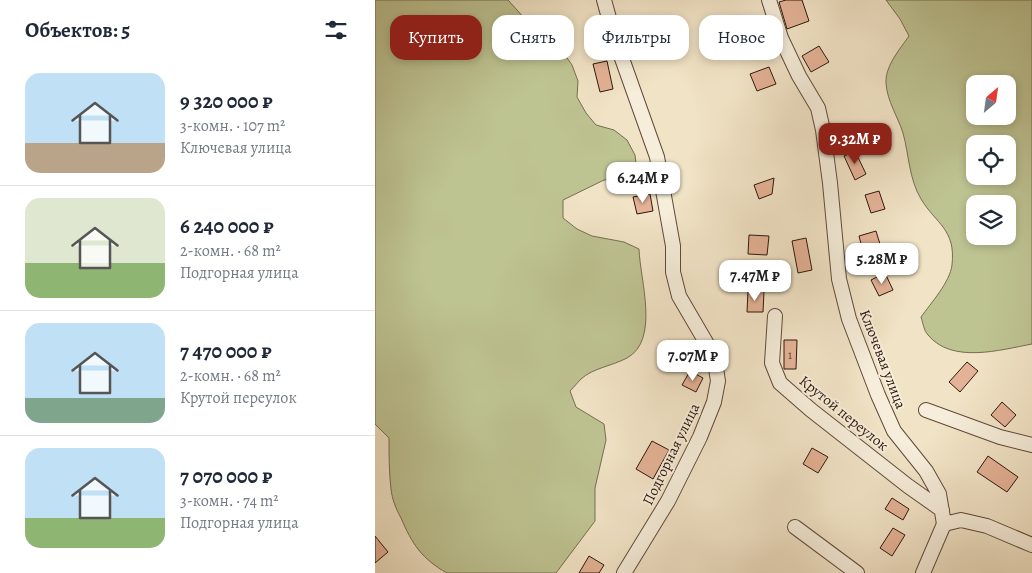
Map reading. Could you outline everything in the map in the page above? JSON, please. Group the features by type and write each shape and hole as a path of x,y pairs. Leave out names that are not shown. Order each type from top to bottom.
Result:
{"street":[{"name":"Подгорная улица","path":"604,0 614,36 657,157 673,246 673,272 679,296 714,356 718,381 714,402 700,437 668,501 624,573"},
{"name":"Ключевая улица","path":"769,0 785,46 799,76 818,108 830,183 839,279 849,319 878,395 895,431 927,471 939,494 943,517"},
{"name":"Крутой переулок","path":"775,316 772,363 780,383 943,517"},
{"name":"Ключевая улица","path":"926,410 1000,437 1032,446"},
{"path":"923,573 943,517 987,526 1032,545"},
{"path":"795,527 857,573"}],"green space":[{"path":"375,0 508,0 522,15 492,15 492,60 569,60 578,81 577,97 586,113 596,125 614,130 627,140 635,155 637,171 622,179 604,180 563,200 563,218 577,229 592,236 624,242 639,249 646,308 646,324 643,338 637,349 627,358 586,375 570,391 576,407 604,424 606,440 595,488 595,521 556,573 447,573 424,556 409,536 393,500 389,438 375,424"},
{"path":"886,0 1032,0 1032,344 977,353 963,352 938,344 928,335 925,329 921,317 951,272 952,253 948,235 927,208 917,191 903,133 887,90 886,77 890,64 909,36 900,19"}],"building":[{"path":"802,0 809,21 787,29 779,2"},
{"path":"819,46 829,62 811,72 802,56"},
{"path":"607,61 613,89 600,92 593,64"},
{"path":"769,67 776,84 757,91 750,74"},
{"path":"855,151 866,174 855,180 844,156"},
{"path":"774,178 772,194 759,199 754,185"},
{"path":"879,191 885,209 871,213 865,195"},
{"path":"650,194 653,211 637,214 633,197"},
{"path":"876,231 883,254 865,259 859,236"},
{"path":"749,235 769,236 767,255 748,254"},
{"path":"806,238 812,270 798,273 792,241"},
{"path":"885,273 893,290 879,296 871,280"},
{"path":"748,291 764,291 763,312 747,312"},
{"path":"784,340 797,340 796,369 784,369"},
{"path":"967,362 978,371 960,392 949,382"},
{"path":"690,371 703,378 696,392 682,385"},
{"path":"1002,402 1016,415 1005,427 991,415"},
{"path":"652,441 669,450 653,479 636,469"},
{"path":"812,448 828,457 818,473 803,464"},
{"path":"988,456 1018,477 1007,492 977,472"},
{"path":"892,498 909,509 903,520 885,509"},
{"path":"893,528 905,535 892,556 880,548"},
{"path":"375,536 388,552 375,563"},
{"path":"589,556 604,565 599,573 579,573"}]}
